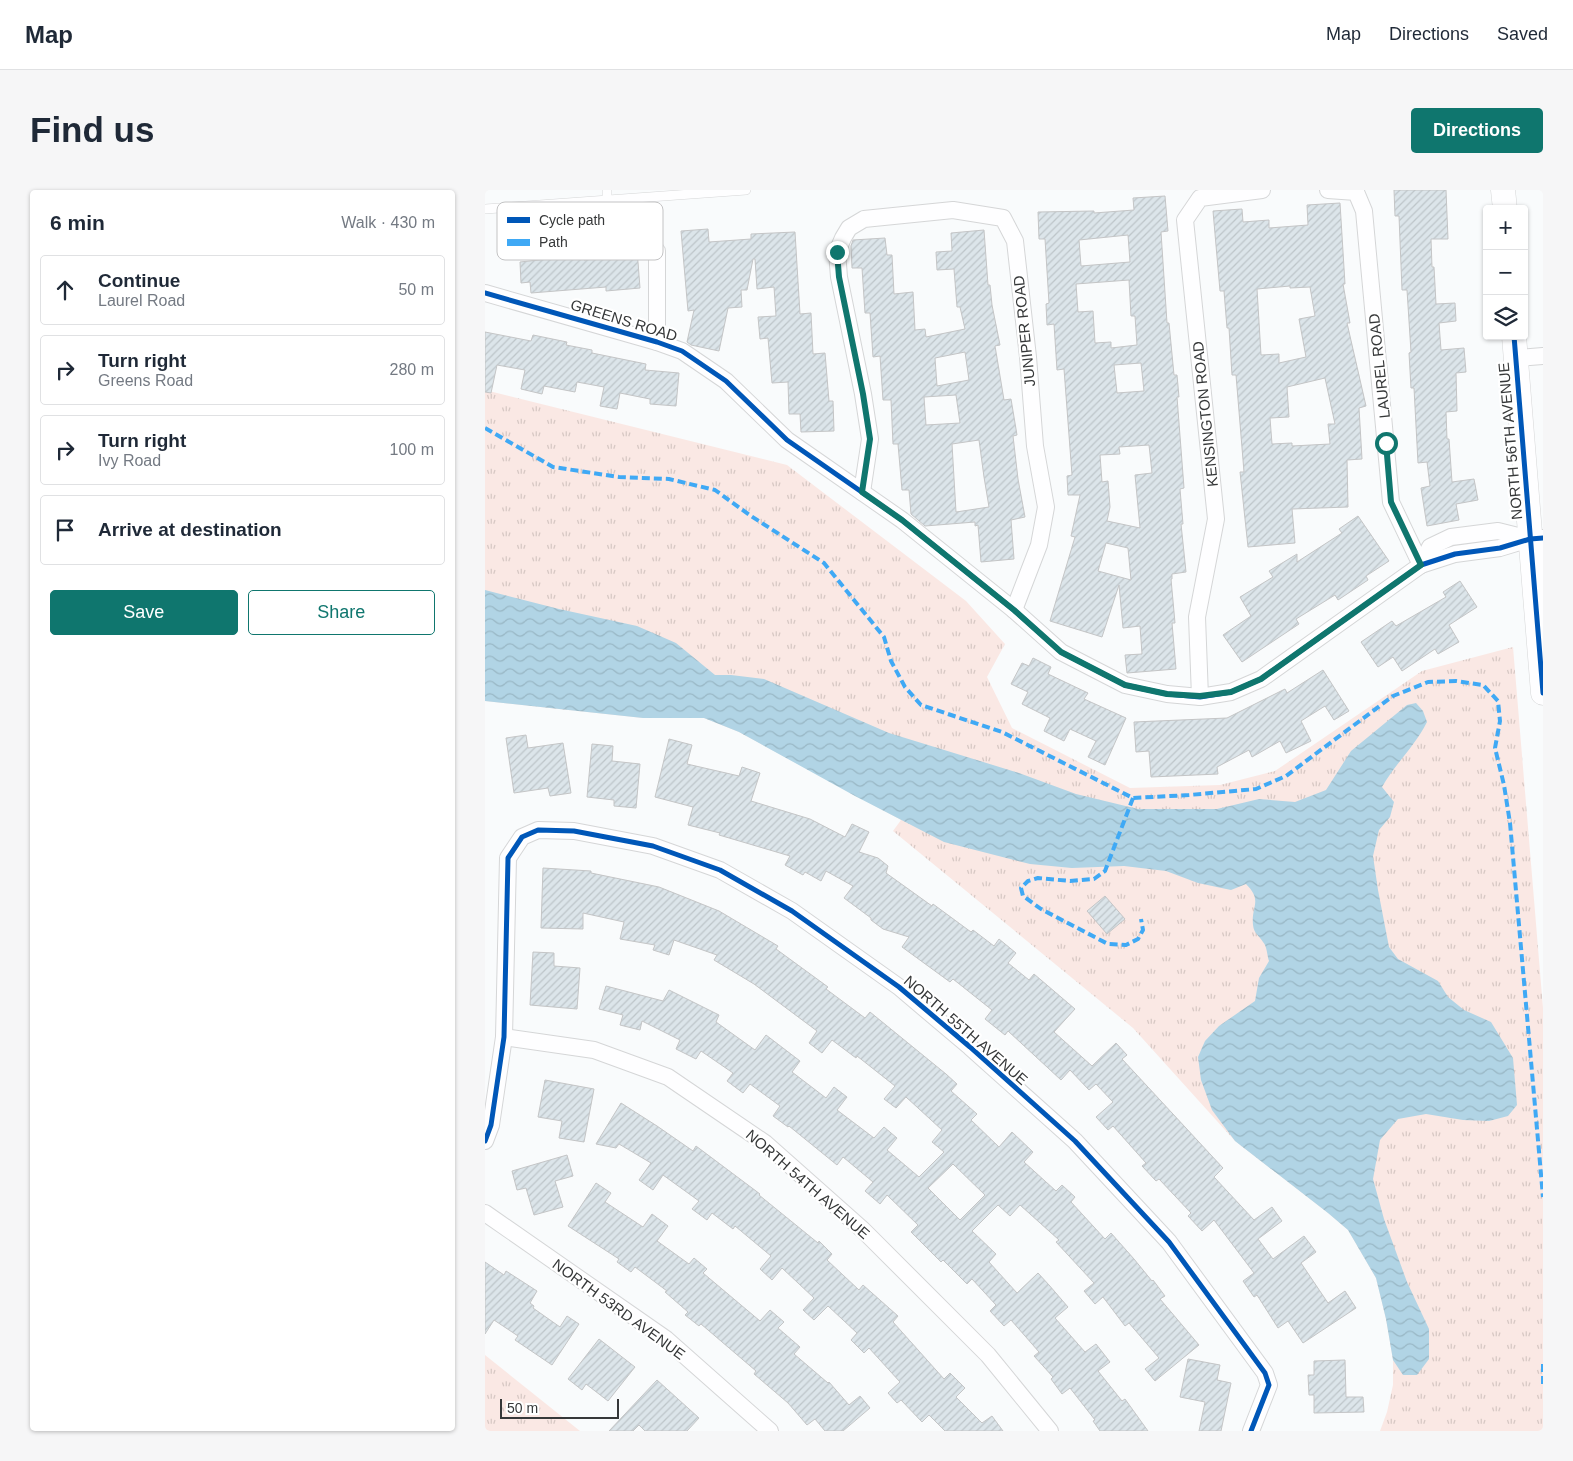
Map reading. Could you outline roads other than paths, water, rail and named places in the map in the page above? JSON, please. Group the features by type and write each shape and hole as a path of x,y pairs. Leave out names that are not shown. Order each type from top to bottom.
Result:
{"street":[{"name":"KENSINGTON ROAD","path":"1200,696 1197,617 1216,519 1185,220 1200,198 1262,190"},
{"name":"LAUREL ROAD","path":"1328,190 1356,192 1363,211 1391,502 1421,565"},
{"path":"1503,190 1505,205"},
{"name":"JUNIPER ROAD","path":"862,492 870,439 863,394 839,277 837,252 843,238 849,228 864,219 953,210 1003,218 1015,241 1028,357 1035,446 1046,507 1039,545 1014,610"},
{"path":"657,260 657,342"},
{"name":"GREENS ROAD","path":"485,293 657,342 682,351 726,381 787,440 902,520 1014,610 1061,652 1125,685 1167,694 1200,696 1231,692 1261,679 1421,565 1462,553 1500,548 1537,538"},
{"path":"1515,347 1543,356"},
{"name":"NORTH 56TH AVENUE","path":"1515,347 1537,538 1543,694"},
{"name":"GREENS ROAD","path":"1421,565 1430,547 1451,537 1499,530 1537,538"},
{"path":"1460,536 1462,553"},
{"name":"NORTH 55TH AVENUE","path":"504,1037 507,858 522,837 538,830 574,830 653,846 720,870 792,911 899,987 970,1047 1075,1141 1169,1242 1265,1373 1269,1386 1251,1431"},
{"path":"485,1141 491,1125 504,1037"},
{"name":"NORTH 54TH AVENUE","path":"504,1037 594,1050 668,1077 765,1143 863,1230 988,1355 1050,1431"},
{"name":"NORTH 53RD AVENUE","path":"485,1214 666,1339 771,1431"}],"lane":[{"path":"607,190 607,200"},
{"path":"580,202 745,190"}],"water":[{"path":"485,590 637,626 676,643 715,675 764,679 889,733 1019,773 1076,794 1138,809 1217,809 1259,799 1295,802 1326,790 1351,751 1407,705 1416,703 1423,711 1427,722 1382,787 1394,802 1390,817 1379,830 1373,856 1389,947 1398,959 1438,981 1448,997 1464,1010 1491,1022 1513,1058 1517,1105 1508,1116 1489,1121 1463,1120 1426,1114 1398,1119 1380,1140 1373,1179 1384,1219 1407,1282 1429,1329 1429,1359 1417,1375 1403,1375 1393,1360 1376,1278 1348,1230 1235,1141 1212,1110 1201,1080 1198,1057 1205,1041 1219,1026 1255,1001 1259,978 1269,961 1265,946 1254,928 1255,899 1246,884 1231,890 1198,883 1166,871 1124,866 1072,868 1030,864 944,842 855,796 739,732 704,718 643,718 485,701"}]}
